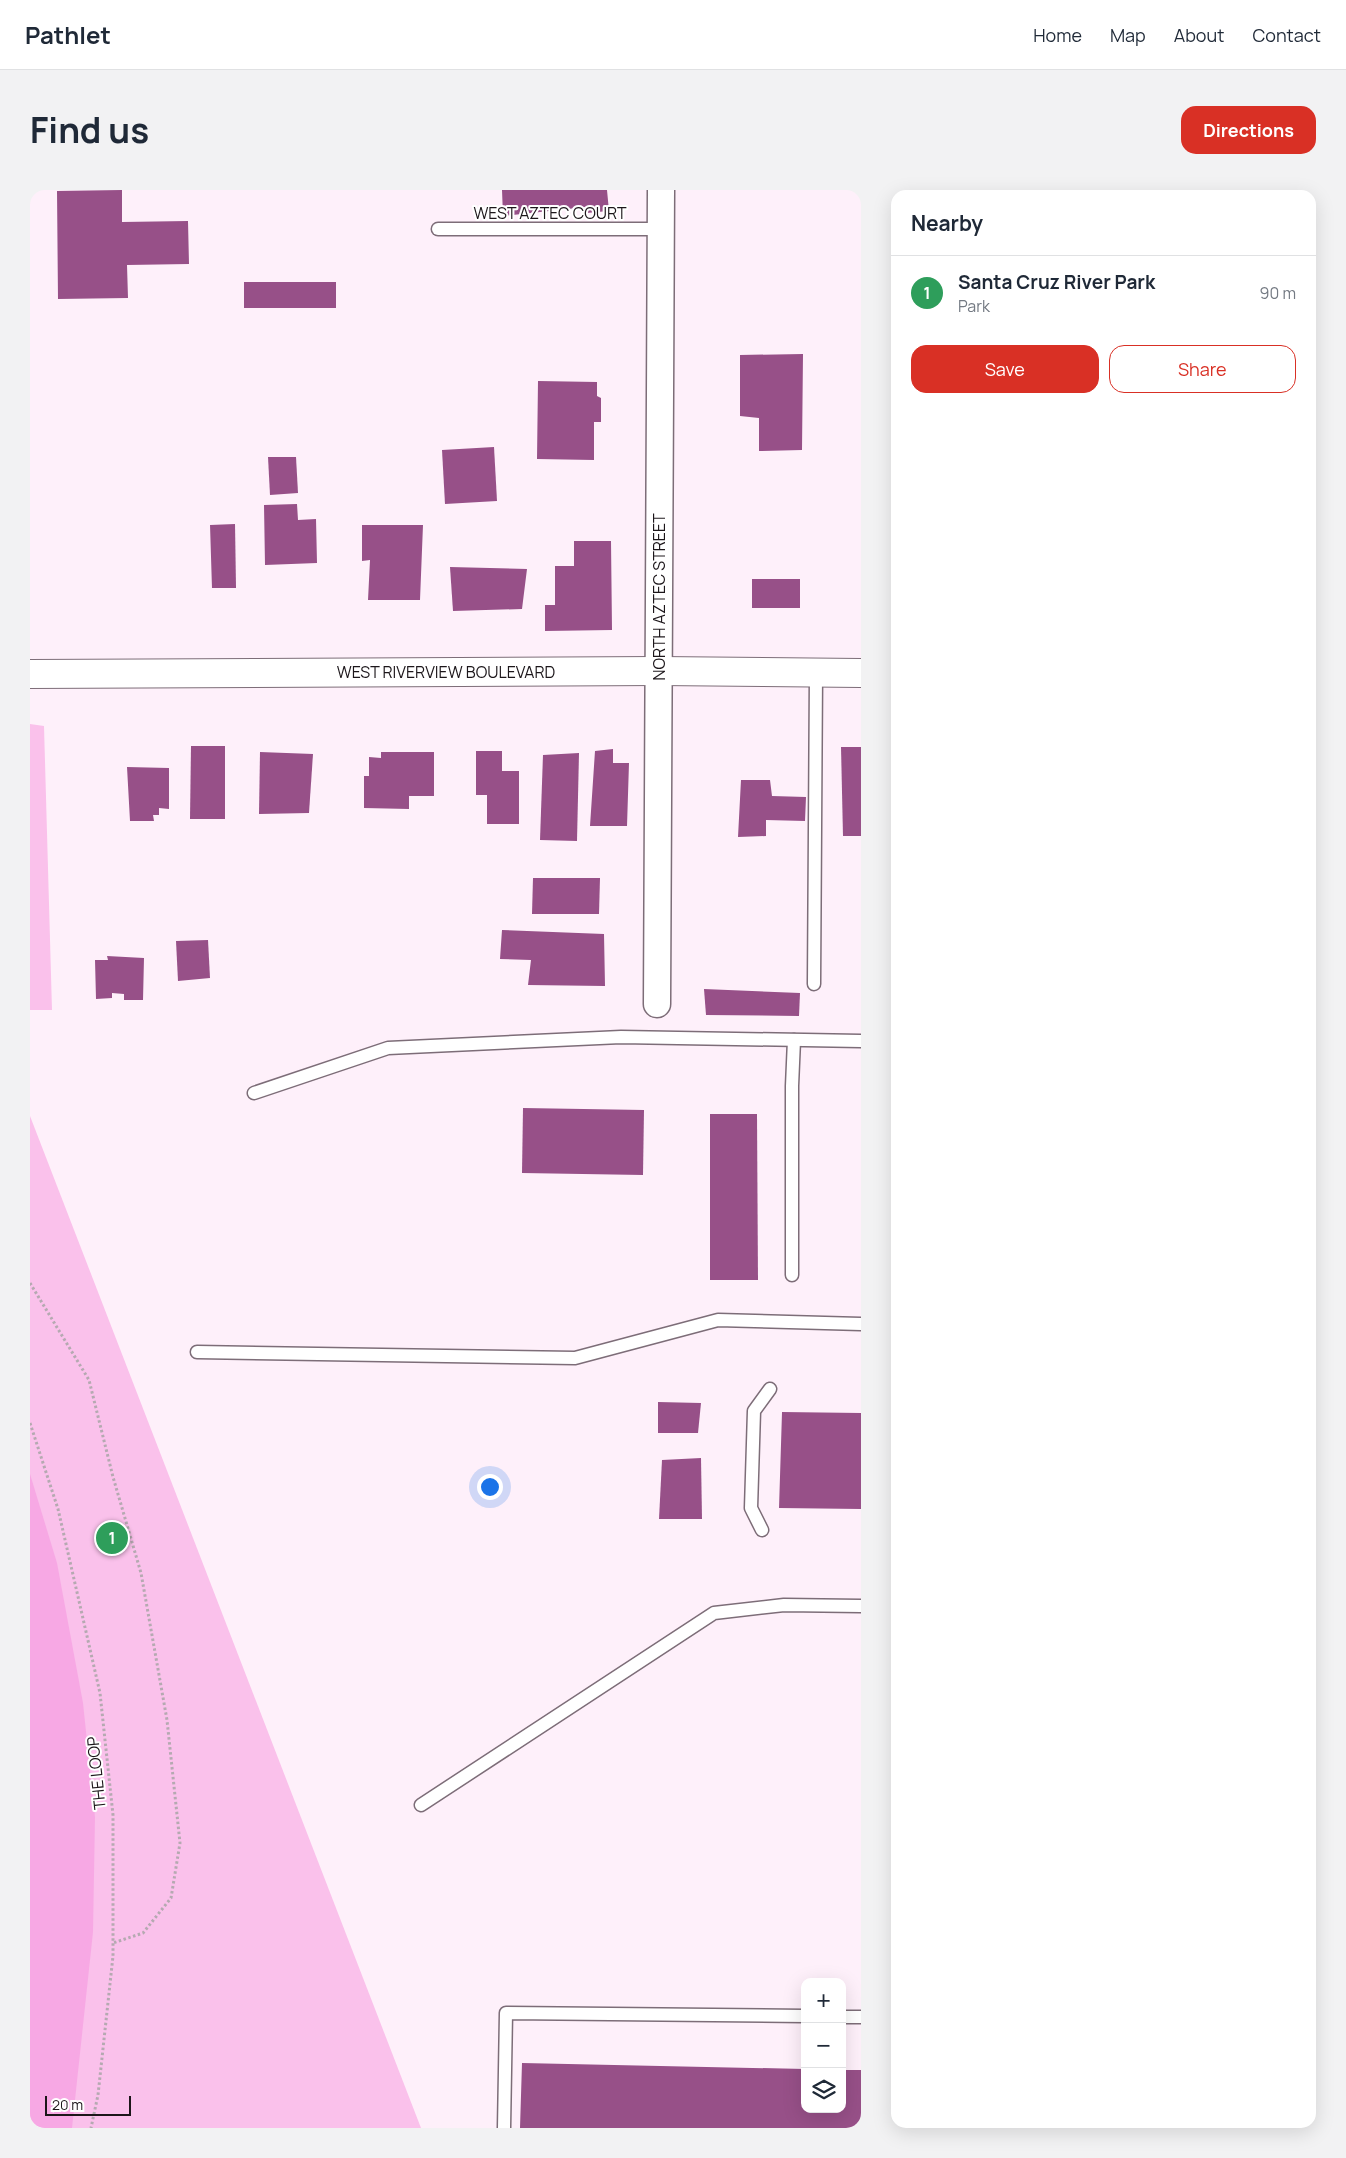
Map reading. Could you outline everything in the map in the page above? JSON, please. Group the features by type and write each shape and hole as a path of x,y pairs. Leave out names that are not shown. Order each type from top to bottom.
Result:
{"street":[{"name":"NORTH AZTEC STREET","path":"657,1004 662,190"},
{"name":"WEST RIVERVIEW BOULEVARD","path":"30,674 659,671 861,673"}],"lane":[{"name":"WEST AZTEC COURT","path":"438,229 661,229"},
{"path":"814,984 816,672"},
{"path":"254,1093 388,1048 621,1037 861,1040"},
{"path":"792,1275 792,1086 794,1040"},
{"path":"197,1352 574,1358 718,1320 861,1324"},
{"path":"762,1530 751,1508 754,1411 770,1389"},
{"path":"421,1805 714,1613 784,1604 861,1606"},
{"path":"504,2128 506,2013 801,2016"},
{"path":"846,2017 861,2017"}],"path":[{"path":"30,1283 89,1380 113,1477 141,1572 167,1720 180,1843 171,1898 144,1933 114,1943"},
{"name":"THE LOOP","path":"30,1424 58,1509 100,1693 113,1815 114,1943 98,2095 91,2128"}],"shaded area":[{"path":"30,724 44,726 52,1010 30,1010"},
{"path":"30,1116 421,2128 30,2128"},
{"path":"30,1474 57,1563 83,1703 95,1817 93,1932 72,2128 30,2128"}],"building":[{"path":"122,190 122,222 188,221 189,264 127,265 128,298 58,299 57,191"},
{"path":"502,190 607,190 609,211 586,213 586,207 503,216"},
{"path":"244,282 336,282 336,308 244,308"},
{"path":"803,354 802,450 759,451 759,418 740,416 740,355"},
{"path":"538,381 597,382 597,396 601,398 601,422 594,422 594,460 537,459"},
{"path":"494,447 497,501 445,504 442,450"},
{"path":"268,457 296,457 298,493 270,495"},
{"path":"297,504 298,520 316,519 317,563 265,565 264,505"},
{"path":"235,524 236,588 212,588 210,525"},
{"path":"362,525 423,525 420,600 368,600 370,560 362,561"},
{"path":"574,541 611,541 612,630 545,631 545,605 555,605 555,566 574,566"},
{"path":"450,567 527,569 522,609 453,611"},
{"path":"752,579 800,579 800,608 752,608"},
{"path":"191,746 225,746 225,819 190,819"},
{"path":"841,747 861,747 861,836 843,836"},
{"path":"613,749 613,763 629,763 627,826 590,826 595,751"},
{"path":"476,751 502,751 502,771 519,771 519,824 487,824 487,795 476,795"},
{"path":"260,752 313,754 309,813 259,814"},
{"path":"381,752 434,752 434,796 409,796 409,809 364,808 364,776 369,776 369,757 381,758"},
{"path":"579,753 577,841 540,840 543,755"},
{"path":"127,767 169,768 169,809 159,808 159,815 153,815 154,821 130,821"},
{"path":"741,780 770,780 772,796 806,797 805,821 766,820 766,836 738,837"},
{"path":"533,878 600,878 599,914 532,914"},
{"path":"502,930 604,934 605,986 528,985 531,960 500,959"},
{"path":"208,940 210,978 178,981 176,941"},
{"path":"107,956 144,958 143,1000 124,1000 124,994 112,993 112,998 96,999 95,960 108,960"},
{"path":"704,989 800,993 799,1016 706,1015"},
{"path":"523,1108 644,1110 643,1175 522,1173"},
{"path":"710,1114 757,1114 758,1280 710,1280"},
{"path":"658,1402 701,1403 698,1433 658,1433"},
{"path":"782,1412 861,1413 861,1509 779,1508"},
{"path":"701,1458 702,1519 659,1519 662,1460"},
{"path":"522,2063 801,2069 801,2113 846,2113 846,2070 861,2070 861,2128 520,2128"}],"place":[{"name":"Santa Cruz River Park","path":"112,1538"}]}
